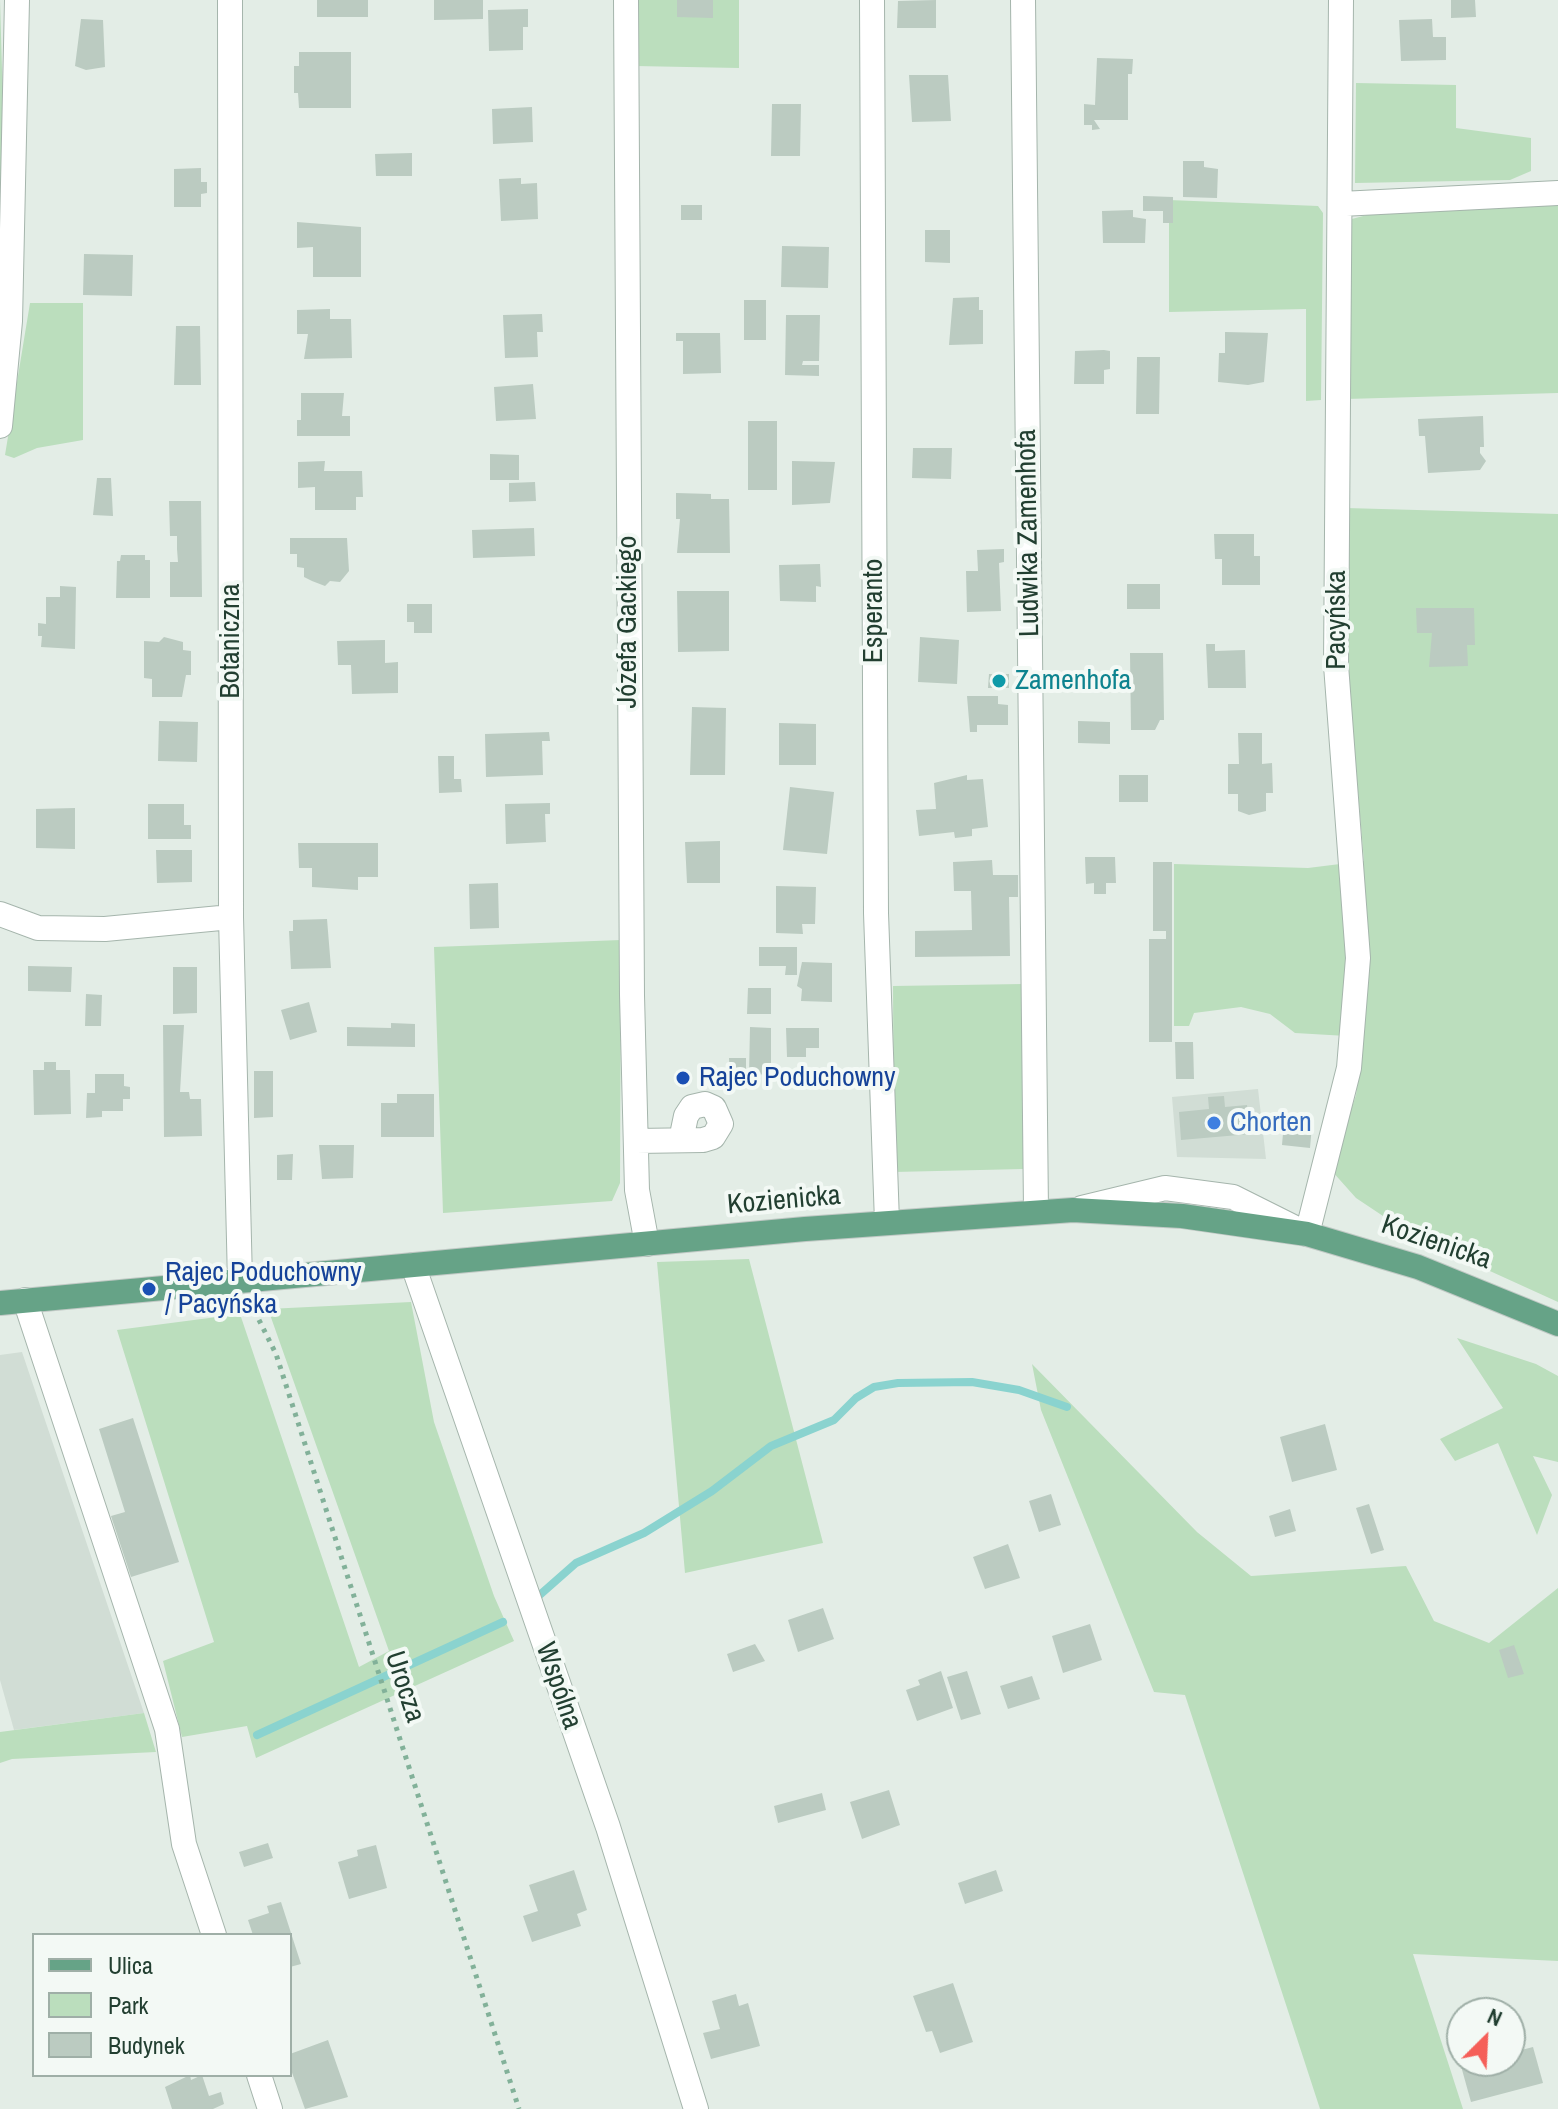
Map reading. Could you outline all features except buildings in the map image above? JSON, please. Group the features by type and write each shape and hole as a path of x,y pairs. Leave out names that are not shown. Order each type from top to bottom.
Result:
{"main road":[{"name":"Kozienicka","path":"0,1303 887,1222 1073,1210 1182,1216 1307,1234 1418,1267 1558,1324"}],"street":[{"path":"0,426 10,321 17,0"},
{"name":"Botaniczna","path":"230,0 231,917 240,1281"},
{"name":"Józefa Gackiego","path":"626,0 629,762 637,1190 647,1244"},
{"name":"Esperanto","path":"872,0 876,913 887,1222"},
{"name":"Ludwika Zamenhofa","path":"1023,0 1036,1210"},
{"name":"Pacyńska","path":"1307,1234 1349,1068 1358,958 1336,665 1341,0"},
{"path":"1341,204 1558,193"},
{"path":"0,914 38,928 105,929 231,917"},
{"path":"636,1141 681,1140"},
{"name":"Wspólna","path":"413,1265 608,1827 696,2109"},
{"path":"25,1300 167,1729 184,1844 213,1933"},
{"path":"260,2077 270,2109"}],"path":[{"name":"Urocza","path":"240,1281 276,1354 519,2109"}],"shaded area":[{"path":"1258,1089 1266,1159 1177,1157 1172,1097"},
{"path":"22,1352 144,1713 14,1730 0,1680 0,1355"}],"green space":[{"path":"0,0 4,140 0,322"},
{"path":"635,0 739,0 739,68 635,66"},
{"path":"1356,83 1456,85 1456,128 1531,138 1531,171 1510,180 1355,183"},
{"path":"1169,200 1318,206 1323,213 1321,400 1306,401 1306,309 1169,312"},
{"path":"1558,201 1558,393 1346,399 1351,364 1348,220 1386,210"},
{"path":"30,303 83,303 83,440 37,448 14,458 5,455"},
{"path":"1346,508 1558,514 1558,1302 1413,1236 1356,1198 1331,1170 1356,1095 1364,1037 1295,1033 1270,1014 1241,1007 1194,1013 1189,1026 1174,1026 1174,864 1308,868 1364,861 1347,667"},
{"path":"621,940 620,1183 612,1201 443,1213 434,947"},
{"path":"1023,984 1023,1169 894,1172 893,986"},
{"path":"749,1259 823,1543 685,1573 657,1262"},
{"path":"411,1302 434,1422 494,1596 514,1641 256,1758 247,1726 182,1737 163,1661 214,1642 117,1330 240,1314 359,1667 389,1651 268,1309"},
{"path":"1457,1338 1536,1364 1558,1376 1558,1462 1533,1456 1552,1495 1537,1535 1498,1443 1455,1461 1440,1439 1503,1408"},
{"path":"1032,1364 1197,1532 1251,1576 1406,1566 1434,1621 1489,1643 1558,1588 1558,1961 1413,1954 1446,2056 1446,2077 1453,2077 1463,2109 1320,2109 1185,1695 1154,1692 1041,1410"},
{"path":"144,1713 156,1752 12,1759 0,1763 0,1732"}],"waterway":[{"path":"534,1600 576,1563 644,1533 712,1491 771,1446 834,1420 856,1398 874,1387 898,1383 972,1382 1019,1390 1067,1407"},
{"path":"257,1735 503,1622"}],"place":[{"name":"Zamenhofa","path":"999,681"},
{"name":"Rajec Poduchowny","path":"683,1078"},
{"name":"Chorten","path":"1214,1123"},
{"name":"Rajec Poduchowny / Pacyńska","path":"149,1289"}]}
